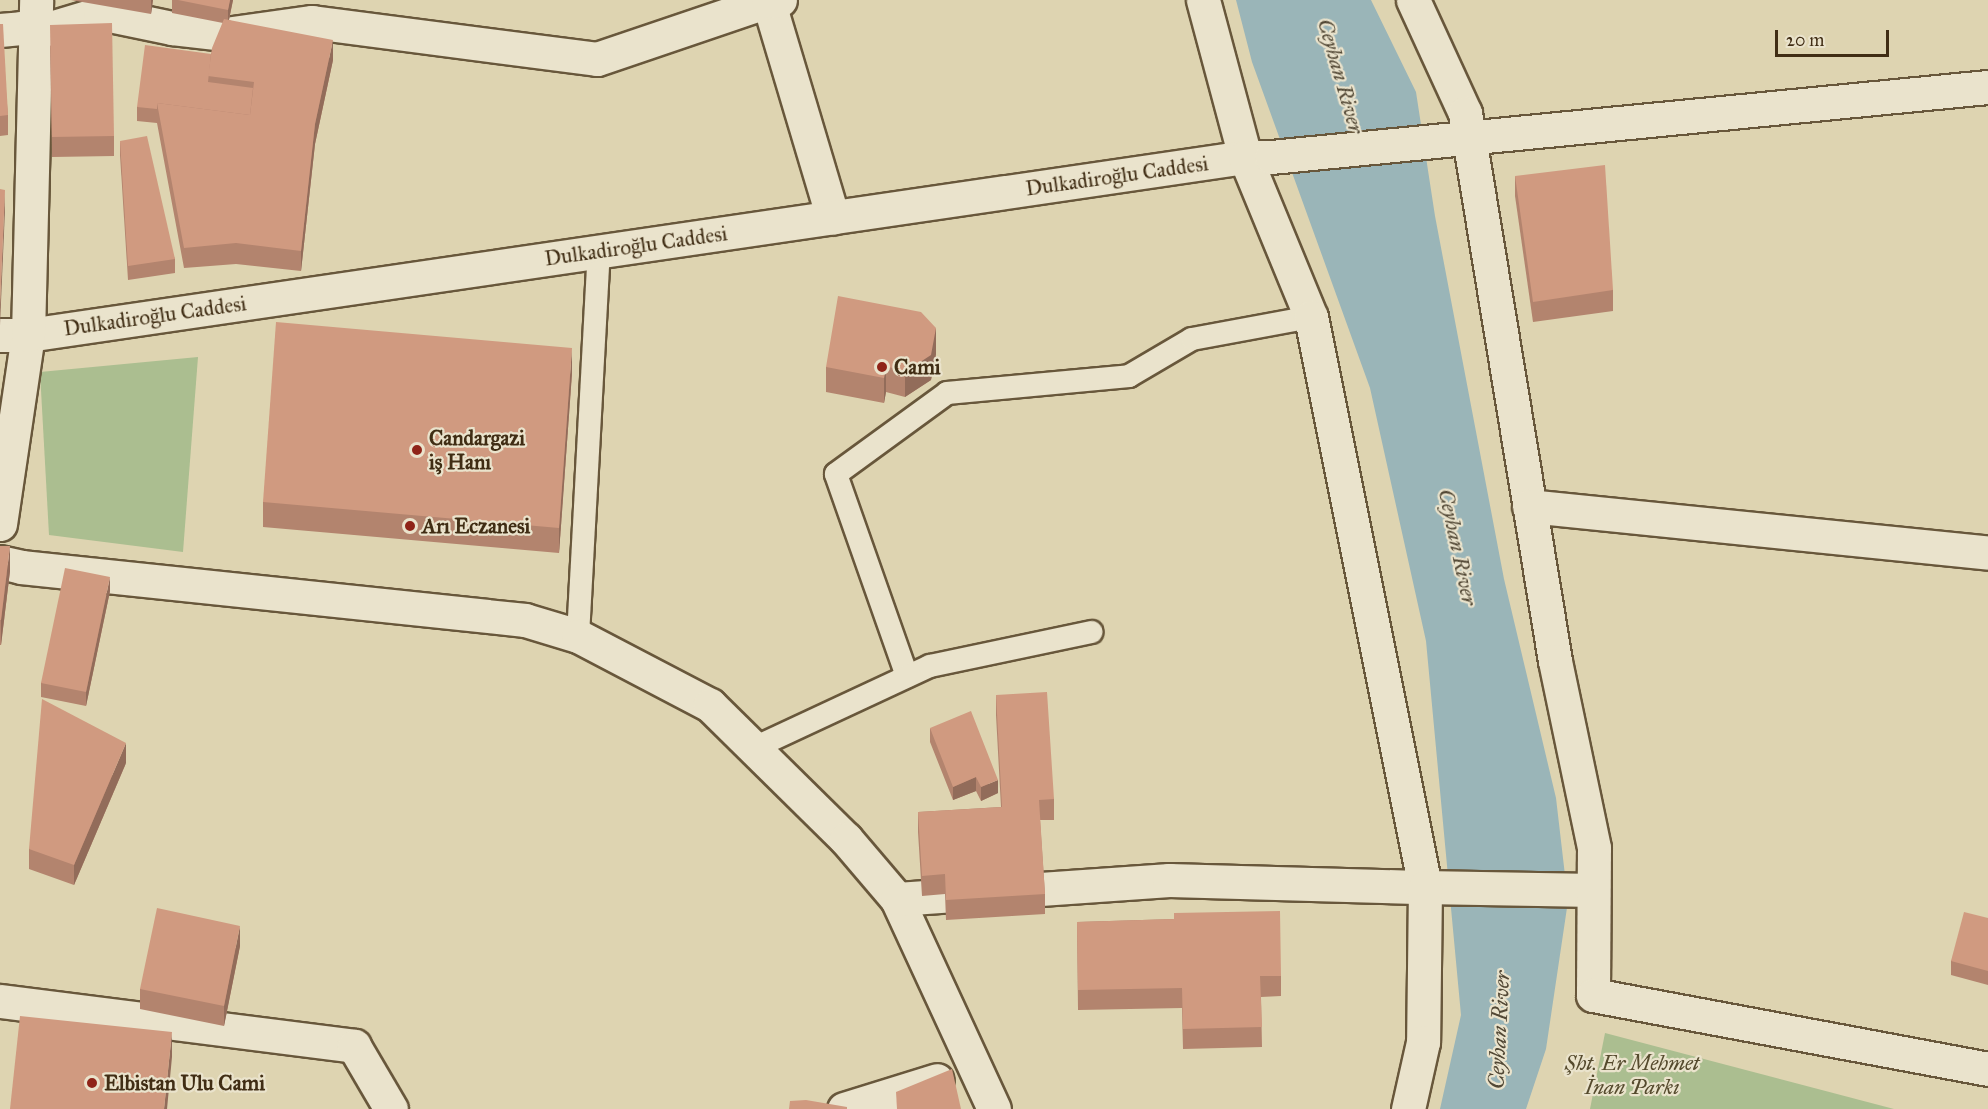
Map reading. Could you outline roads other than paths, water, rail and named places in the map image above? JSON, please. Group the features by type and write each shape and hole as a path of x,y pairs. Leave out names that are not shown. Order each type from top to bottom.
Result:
{"street":[{"path":"0,524 37,32 36,0"},
{"path":"0,30 21,28 37,32 100,13 172,28 225,34 312,22 597,59 772,0 833,218"},
{"path":"1203,0 1311,317 1425,887 1423,1042 1408,1109"},
{"path":"1413,0 1466,113 1460,137 1530,506 1555,661 1594,848 1593,995 1988,1069"},
{"name":"Dulkadiroğlu Caddesi","path":"14,335 1258,157 1988,87"},
{"path":"1530,506 1988,554"},
{"path":"0,562 21,567 525,620 578,636 710,705 846,839 897,899 994,1109"},
{"path":"897,899 1169,879 1593,890"},
{"path":"0,1000 354,1046 391,1109"},
{"path":"844,1109 975,1069"}],"lane":[{"path":"578,636 599,252"},
{"path":"907,676 836,474 947,393 1129,376 1192,339 1311,317"},
{"path":"753,748 930,666 1091,632"}],"water":[{"name":"Ceyhan River","path":"1236,0 1371,0 1416,92 1435,216 1504,579 1556,798 1568,901 1546,1049 1526,1109 1440,1109 1461,1015 1426,641 1370,388 1252,62"}],"place":[{"name":"Cami","path":"882,367"},
{"name":"Candargazi iş Hanı","path":"417,450"},
{"name":"Arı Eczanesi","path":"410,526"},
{"name":"Elbistan Ulu Cami","path":"92,1083"}],"park label":[{"name":"Şht. Er Mehmet İnan Parkı","path":"1632,1075"}]}
